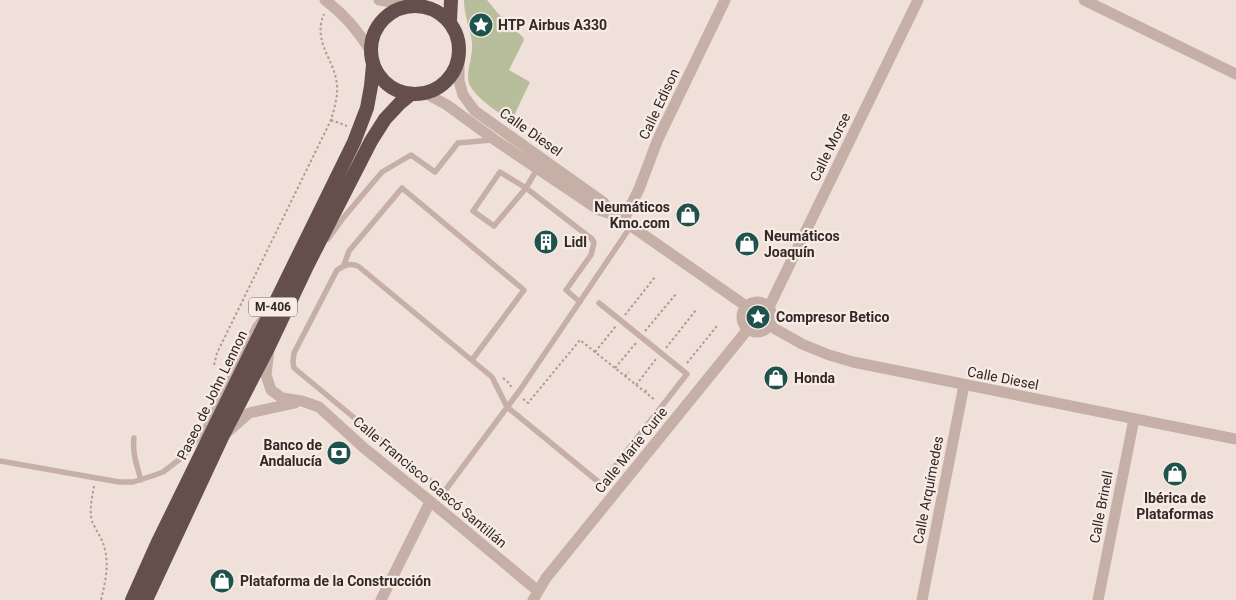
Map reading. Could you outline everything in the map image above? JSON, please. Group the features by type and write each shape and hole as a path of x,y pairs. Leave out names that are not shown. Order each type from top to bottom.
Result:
{"highway":[{"path":"450,21 451,0"},
{"path":"412,3 435,10 450,21 458,39 460,49 458,59"},
{"name":"M-406","path":"412,3 390,13 381,21 374,33 370,50 373,65 379,77 400,92 411,94 425,93 435,90 444,84 456,69 458,59"},
{"name":"Paseo de John Lennon","path":"146,600 163,547 287,279 354,142 367,108 373,65"},
{"name":"Paseo de John Lennon","path":"132,600 163,547 223,435 371,141 385,118 411,94"}],"street":[{"path":"379,0 412,3"},
{"name":"Calle Edison","path":"627,224 658,139 725,0"},
{"name":"Calle Morse","path":"769,307 918,0"},
{"path":"1084,0 1236,74"},
{"path":"326,5 348,19 370,50"},
{"name":"Calle Diesel","path":"458,59 459,82 463,96 475,111 603,202 612,214"},
{"name":"Calle Diesel","path":"425,93 448,105 495,140 599,210 612,214 746,306"},
{"path":"755,301 760,301 769,307 773,316 770,326 765,330 753,332 744,325 742,316 746,306 755,301"},
{"name":"Calle Diesel","path":"770,326 802,344 845,360 1236,440"},
{"name":"Calle Marie Curie","path":"536,596 546,578 748,329"},
{"name":"Calle Francisco Gascó Santillán","path":"269,346 266,375 271,390 282,398 319,406 364,448 430,502 536,596"},
{"name":"Calle Arquímedes","path":"922,600 964,385"},
{"path":"223,435 249,413 302,401"},
{"name":"Calle Brinell","path":"1098,600 1134,419"},
{"path":"381,600 430,502"}],"lane":[{"path":"308,264 382,172 411,155 434,172 458,143 495,140"},
{"path":"537,168 526,188 494,226 473,211 500,172 526,188 592,239 594,243 592,255 566,290 580,302"},
{"path":"344,265 349,251 402,188 524,290 472,360"},
{"path":"599,303 687,374 601,484 507,407 492,377 358,266 352,264 344,265 337,270 294,353 294,368 444,492 507,407 517,394 580,302 627,224"},
{"path":"0,461 119,482 133,482 163,472 185,454 204,430 255,326 287,279"},
{"path":"134,438 132,447 141,480"}],"path":[{"path":"214,365 217,352 330,120 337,97 337,84 321,38 321,26 326,5"},
{"path":"330,120 350,128"},
{"path":"682,370 717,326"},
{"path":"503,378 510,384 512,390 528,403 580,340 656,401"},
{"path":"605,360 608,356"},
{"path":"625,376 629,372"},
{"path":"645,392 648,388"},
{"path":"95,484 91,515 105,549 107,561 101,600"}],"green space":[{"path":"464,0 487,0 504,20 523,37 524,40 509,70 530,82 511,122 478,96 469,84 468,74 472,42"}],"place":[{"name":"HTP Airbus A330","path":"481,25"},
{"name":"Neumáticos Kmo.com","path":"688,215"},
{"name":"Lidl","path":"546,242"},
{"name":"Neumáticos Joaquín","path":"747,244"},
{"name":"Compresor Betico","path":"758,317"},
{"name":"Honda","path":"776,378"},
{"name":"Banco de Andalucía","path":"339,453"},
{"name":"Ibérica de Plataformas","path":"1175,474"},
{"name":"Plataforma de la Construcción","path":"222,581"}]}
